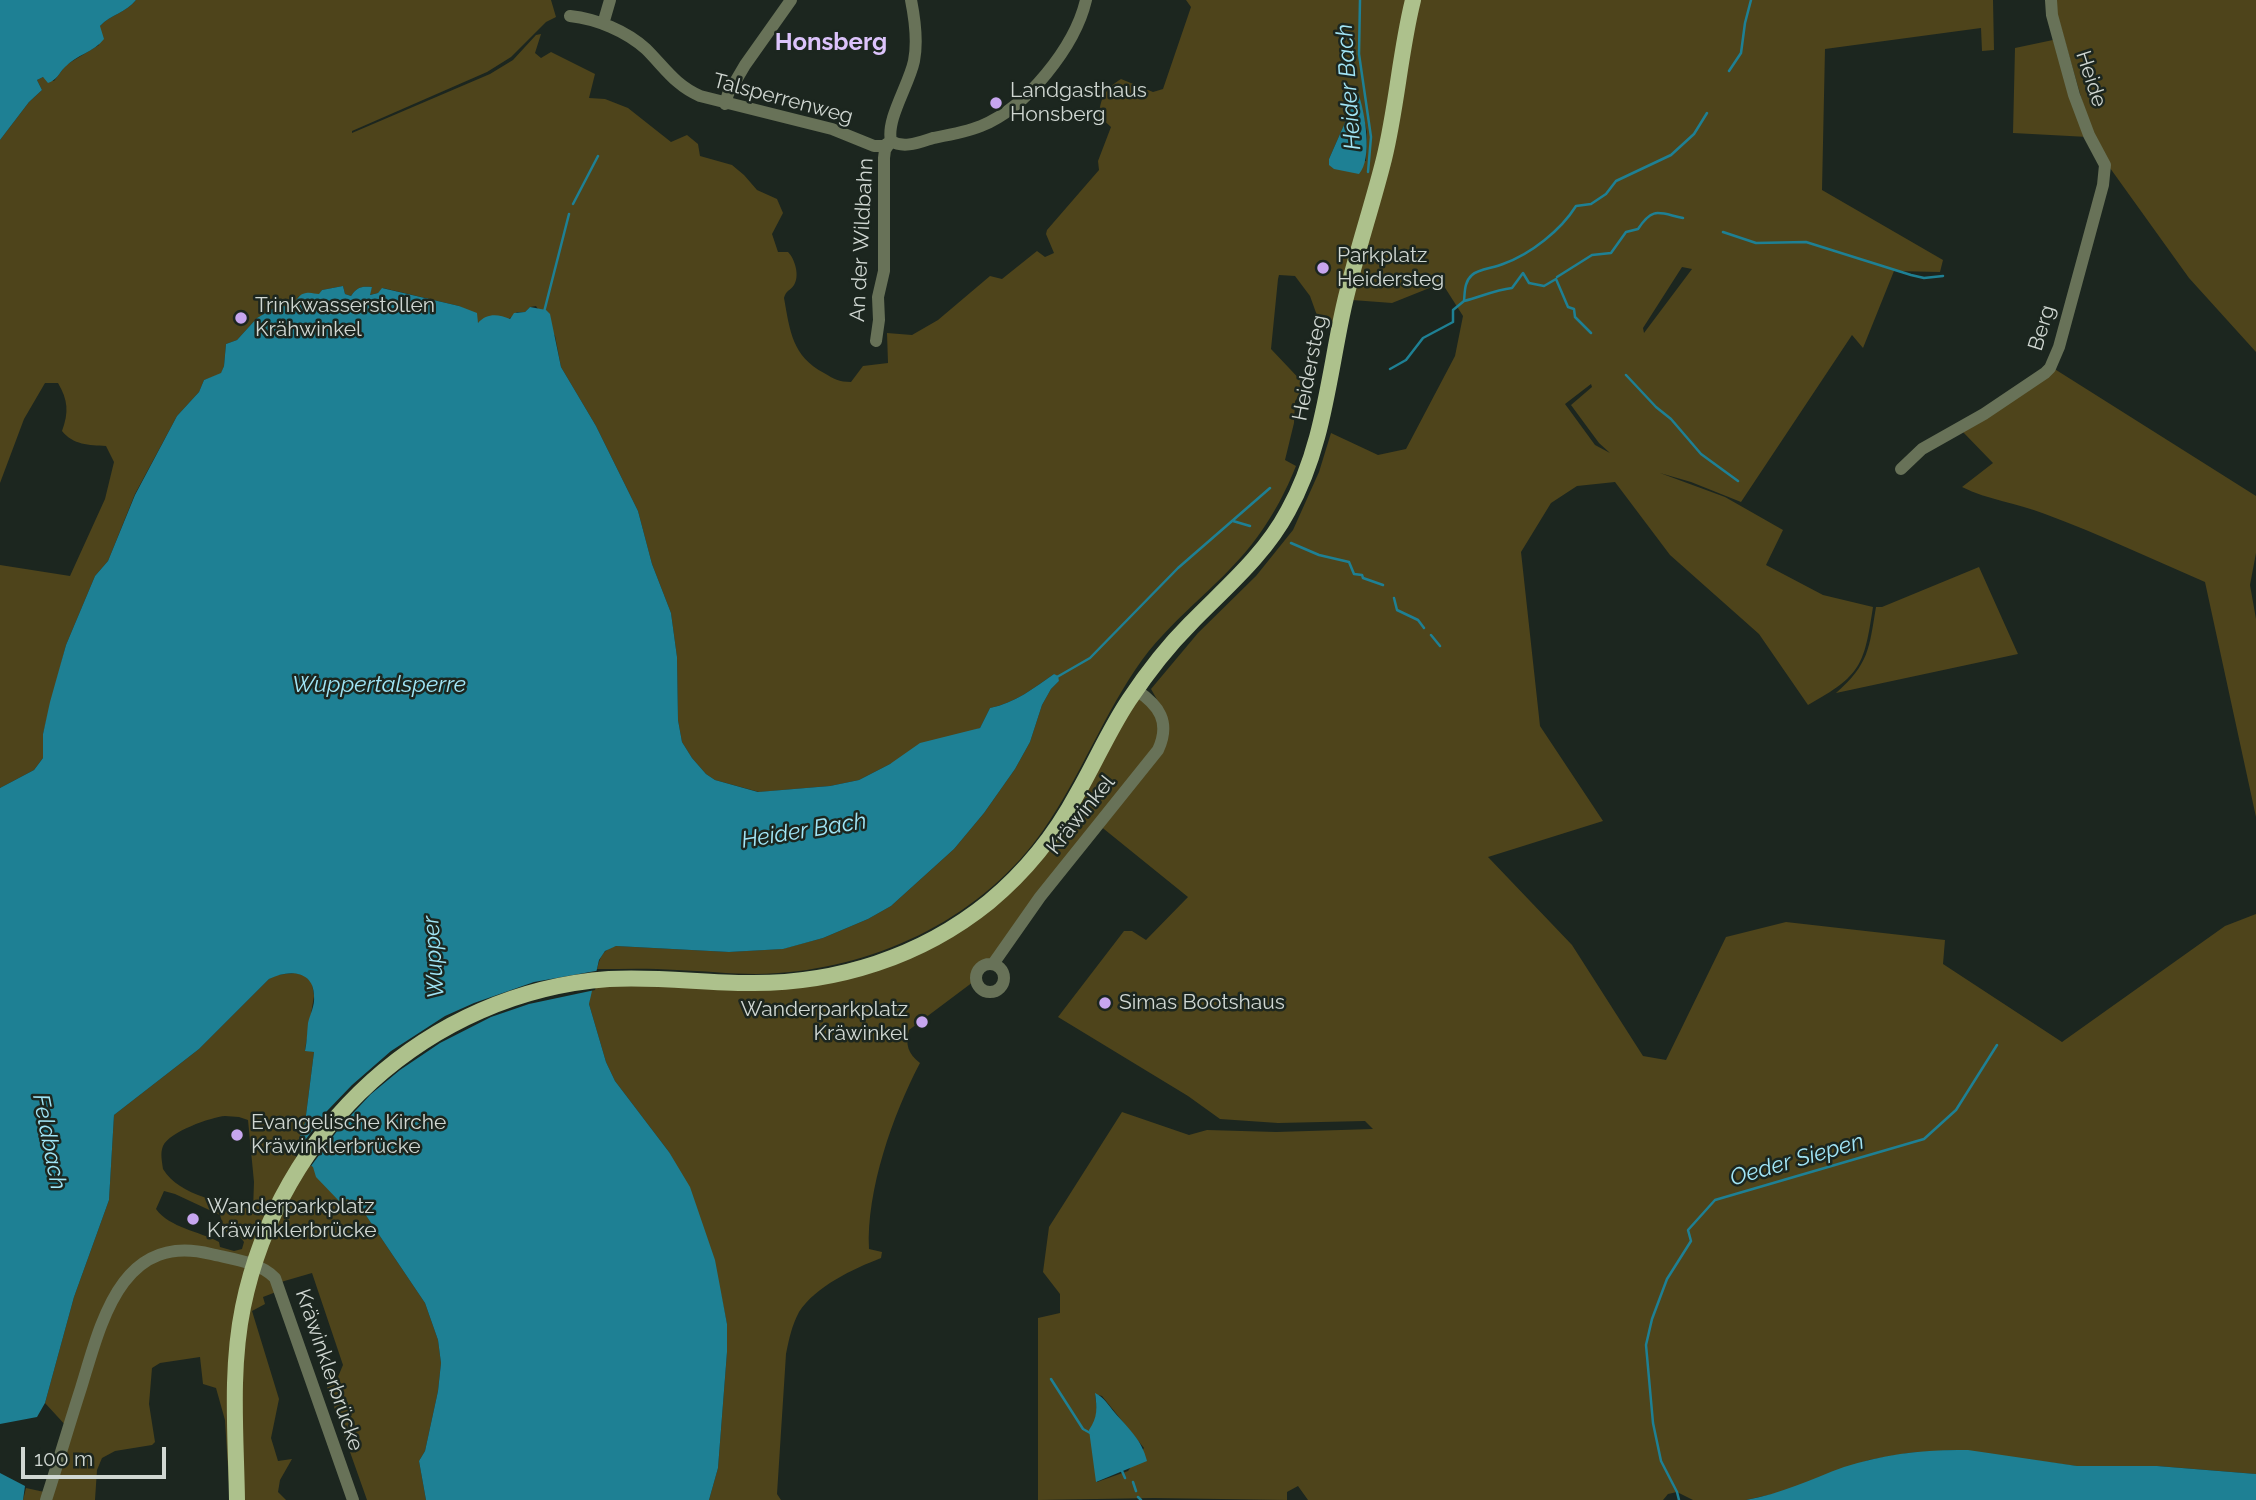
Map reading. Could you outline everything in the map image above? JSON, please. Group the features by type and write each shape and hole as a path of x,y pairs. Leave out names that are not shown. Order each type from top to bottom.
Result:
{"main road":[{"name":"Heidersteg","path":"237,1500 237,1356 241,1315 253,1265 271,1218 303,1161 331,1122 397,1059 439,1032 481,1011 534,993 595,980 634,978 745,983 802,981 876,964 942,934 989,901 1038,852 1075,799 1112,728 1136,690 1171,644 1246,569 1269,541 1303,482 1321,424 1353,263 1384,159 1413,0"}],"street":[{"path":"603,24 610,0"},
{"path":"725,104 745,65 792,0"},
{"name":"An der Wildbahn","path":"876,341 878,297 884,271 884,158 885,150 891,142 892,125 916,48 911,0"},
{"name":"Talsperrenweg","path":"570,16 614,28 644,47 682,89 725,104 832,129 874,146 884,146 891,142 903,146 983,125 1024,96 1062,55 1084,12 1086,0"},
{"name":"Heide","path":"2051,0 2052,15 2074,95 2105,165"},
{"name":"Berg","path":"1901,469 1922,449 1984,414 2050,368 2059,347 2100,196 2105,165"},
{"name":"Kräwinkel","path":"993,964 1040,897 1158,750 1162,736 1160,713 1152,701 1136,690"},
{"path":"46,1500 105,1314 118,1289 129,1276 147,1261 174,1250 207,1253 253,1265"},
{"name":"Kräwinklerbrücke","path":"253,1265 270,1273 278,1283 353,1500"}],"shaded area":[{"path":"136,0 551,0 556,17 546,22 511,57 487,72 352,133 490,74 513,60 536,35 541,34 535,53 541,58 551,52 595,74 589,98 605,99 628,108 671,142 687,135 698,144 700,156 732,165 757,190 777,199 783,213 772,234 778,252 788,252 791,255 797,272 794,285 784,298 794,342 813,366 837,380 851,382 863,366 888,363 887,333 912,335 938,320 990,276 1002,279 1037,251 1045,257 1054,253 1046,234 1047,230 1099,170 1098,161 1111,127 1099,116 1105,94 1121,79 1153,92 1163,89 1191,7 1186,0 1408,0 1379,166 1334,326 1319,321 1310,296 1295,276 1279,275 1271,349 1307,387 1295,401 1294,423 1285,460 1296,466 1264,528 1245,553 1155,643 1142,660 1044,829 1020,860 992,887 961,911 892,947 855,960 817,968 753,974 597,969 603,954 616,946 729,952 782,949 823,938 891,906 954,849 984,813 1015,769 1030,742 1042,705 1059,681 1054,674 1016,699 990,708 980,728 890,764 859,780 830,786 759,792 715,780 706,774 682,742 678,720 677,657 671,613 652,564 638,511 596,426 561,367 555,336 536,306 525,312 517,312 509,319 478,323 472,313 459,306 383,288 378,293 369,295 372,287 362,287 351,296 345,294 343,286 322,290 320,294 299,296 288,306 279,305 257,318 237,340 226,344 221,374 204,380 199,392 177,416 135,494 108,561 95,576 66,645 43,734 43,758 34,770 0,788 0,565 70,576 105,499 114,462 106,446 76,442 66,436 62,431 66,418 64,395 58,383 45,383 24,419 0,483 0,140 29,102 42,90 37,80 43,77 54,81 66,65 99,45 100,26","holes":["1358,93 1367,132 1366,161 1329,159"]},
{"path":"1418,0 1993,0 1994,50 1982,51 1981,28 1825,49 1822,190 1943,260 1940,272 1894,271 1863,348 1852,335 1741,502 1660,473 1725,497 1783,530 1766,565 1823,595 1873,607 1863,656 1850,676 1840,685 1808,705 1759,634 1670,555 1615,482 1577,486 1551,503 1521,552 1540,726 1603,821 1488,857 1572,945 1643,1056 1666,1060 1726,937 1786,922 1945,940 1943,964 2062,1042 2225,926 2256,914 2256,1474 2157,1466 2076,1466 1954,1450 1909,1453 1869,1460 1782,1492 1746,1500 1693,1500 1677,1492 1668,1494 1663,1500 1308,1500 1298,1486 1287,1492 1287,1500 1038,1500 1038,1318 1060,1313 1060,1294 1043,1272 1049,1227 1122,1112 1189,1135 1207,1130 1276,1132 1373,1129 1365,1121 1278,1123 1220,1119 1188,1096 1058,1017 1124,931 1132,931 1146,940 1188,897 1099,825 1156,757 1163,710 1151,689 1198,633 1256,576 1293,530 1319,472 1331,433 1378,455 1406,449 1455,356 1463,316 1442,283 1392,303 1352,300","holes":["1682,267 1692,269 1644,333 1643,328","1591,384 1592,387 1571,405 1599,443 1610,453 1595,445 1565,404","1095,1394 1102,1396 1144,1448 1128,1471 1097,1482"]},
{"path":"2053,0 2256,0 2256,352 2189,278 2110,168 2092,135"},
{"path":"2053,40 2088,137 2013,133 2015,48"},
{"path":"2053,368 2256,496 2256,553 2250,585 2256,619 2256,817 2205,582 2065,522 1962,487 1993,463 1962,431"},
{"path":"1979,567 2018,654 1836,693 1855,673 1866,655 1876,607 1882,607"},
{"path":"1136,690 1152,701 1162,740 988,964 979,969 977,979 909,1030 908,1048 920,1063 900,1105 883,1153 869,1226 869,1249 882,1252 881,1258 847,1273 815,1294 799,1312 791,1332 786,1354 777,1494 781,1500 709,1500 718,1468 727,1352 727,1324 721,1295 669,1152 615,1081 606,1062 589,1004 595,980 777,983 924,943 1029,863"},
{"path":"276,975 304,975 312,983 314,996 305,1050 314,1052 305,1123 294,1153 314,1167 317,1177 339,1200 348,1199 363,1211 425,1303 438,1340 441,1363 438,1391 425,1451 419,1461 426,1500 367,1500 327,1387 335,1384 343,1365 312,1273 274,1284 276,1292 263,1297 265,1304 252,1311 279,1399 271,1438 278,1461 292,1459 280,1480 278,1492 286,1500 230,1500 225,1420 216,1388 203,1384 200,1357 160,1363 152,1368 149,1404 155,1442 152,1445 115,1451 102,1458 97,1470 95,1500 23,1500 26,1488 49,1493 68,1428 45,1403 74,1297 109,1200 114,1115 199,1049","holes":["225,1116 248,1120 254,1182 253,1210 191,1192 180,1186 163,1169 162,1151 167,1141 191,1126","164,1191 220,1215 225,1232 241,1238 244,1242 242,1249 234,1251 220,1247 219,1242 169,1221 156,1209"]}],"water":[{"path":"0,0 136,0 100,26 104,39 100,43 69,63 51,82 48,83 43,77 37,80 42,90 29,102 0,140"},
{"path":"1358,93 1367,147 1366,158 1359,174 1334,169 1329,165 1329,159"},
{"name":"Wuppertalsperre","path":"343,286 345,294 351,296 360,288 372,287 370,295 378,293 382,288 459,306 477,313 478,323 493,315 510,319 514,313 525,312 530,307 546,310 550,314 561,367 596,426 638,511 652,564 671,613 677,657 678,720 682,742 692,758 715,780 758,792 830,786 859,780 890,764 920,743 980,728 990,708 1016,699 1054,674 1058,676 1059,681 1042,705 1030,742 984,813 954,849 891,906 823,938 783,949 729,952 616,946 605,951 599,960 589,1004 606,1062 615,1081 669,1152 690,1187 715,1260 727,1324 727,1352 718,1468 709,1500 426,1500 419,1461 425,1451 438,1391 441,1363 438,1340 425,1303 363,1211 348,1199 339,1201 316,1177 313,1167 294,1153 305,1123 314,1052 305,1051 314,1000 310,981 292,973 269,979 199,1049 114,1115 109,1200 74,1297 45,1403 37,1417 0,1424 0,788 34,770 43,758 43,734 66,645 95,576 108,561 135,495 177,416 199,392 204,380 221,373 226,344 237,340 257,318 279,305 290,306 302,294 319,294 322,290"},
{"path":"1095,1393 1134,1435 1147,1461 1096,1482 1089,1430 1096,1412"},
{"path":"1937,1450 1968,1450 2077,1466 2157,1466 2256,1474 2256,1500 1746,1500 1874,1459"},
{"path":"0,1473 25,1486 23,1500 0,1500"}],"pier":[{"path":"601,970 595,990 529,1004 491,1017 440,1043 371,1094 340,1127 311,1166 294,1155 327,1111 352,1085 391,1051 445,1016 534,982"}],"waterway":[{"name":"Heider Bach","path":"1360,0 1359,54 1371,137 1368,172"},
{"path":"1729,71 1741,53 1751,0"},
{"path":"1390,369 1406,360 1423,338 1453,322 1453,310 1464,301 1466,284 1472,275 1503,264 1534,248 1554,232 1576,206 1591,204 1606,194 1616,181 1671,155 1694,134 1707,113"},
{"path":"573,204 598,156"},
{"path":"1557,277 1592,255 1611,253 1626,232 1638,229 1653,214 1662,213 1683,218"},
{"path":"544,312 569,214"},
{"path":"1723,232 1756,243 1806,242 1911,275 1924,278 1943,276"},
{"path":"1464,301 1512,288 1523,273 1529,283 1544,286 1556,279 1568,307 1574,309 1575,317 1591,333"},
{"path":"1626,375 1671,419 1701,454 1738,481"},
{"name":"Heider Bach","path":"1057,677 1090,658 1178,568 1270,488"},
{"path":"1233,521 1250,526"},
{"path":"1291,543 1319,555 1349,562 1354,574 1383,585"},
{"path":"1394,598 1397,610 1418,620 1424,628"},
{"path":"1431,635 1440,646"},
{"name":"Oeder Siepen","path":"1679,1500 1661,1461 1653,1423 1646,1345 1652,1319 1667,1279 1691,1241 1688,1230 1715,1200 1924,1139 1956,1110 1997,1045"},
{"path":"1051,1379 1083,1429 1092,1434"},
{"path":"1122,1471 1125,1478"},
{"path":"1133,1482 1136,1491"},
{"path":"1138,1497 1141,1500"}],"place":[{"name":"Landgasthaus Honsberg","path":"996,103"},
{"name":"Parkplatz Heidersteg","path":"1323,268"},
{"name":"Trinkwasserstollen Krähwinkel","path":"241,318"},
{"name":"Simas Bootshaus","path":"1105,1003"},
{"name":"Wanderparkplatz Kräwinkel","path":"922,1022"},
{"name":"Evangelische Kirche Kräwinklerbrücke","path":"237,1135"},
{"name":"Wanderparkplatz Kräwinklerbrücke","path":"193,1219"}],"district":[{"name":"Honsberg","path":"831,43"}],"water label":[{"name":"Wupper","path":"434,957"},
{"name":"Feldbach","path":"49,1142"}]}
